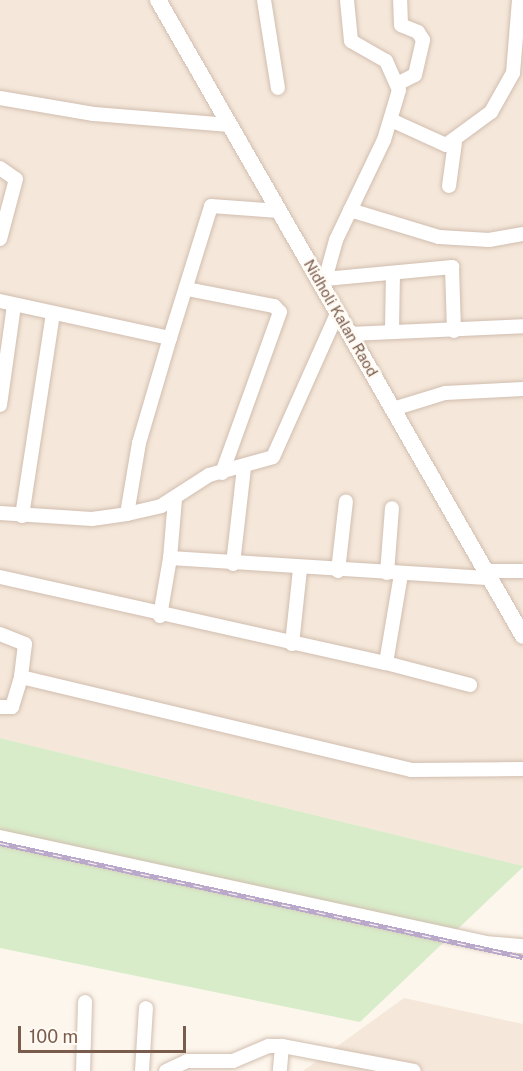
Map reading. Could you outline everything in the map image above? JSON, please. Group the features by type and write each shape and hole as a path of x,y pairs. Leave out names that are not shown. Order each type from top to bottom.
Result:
{"street":[{"name":"Nidholi Kalan Raod","path":"158,0 279,211 324,283 338,312 523,636"},
{"path":"264,0 278,88"},
{"path":"347,0 351,41 386,61 397,84 391,120 350,210 324,283 453,268 454,331"},
{"path":"397,84 415,75 423,40 418,32 401,25 400,0"},
{"path":"449,186 455,142 491,112 507,89 519,0"},
{"path":"0,98 94,114 230,125"},
{"path":"391,120 426,140 455,142"},
{"path":"0,168 16,179 0,239"},
{"path":"127,514 139,443 211,206 279,211"},
{"path":"350,210 439,237 489,240 523,234"},
{"path":"392,330 393,275"},
{"path":"187,289 274,306 280,312 222,473"},
{"path":"0,301 170,338"},
{"path":"0,405 14,305"},
{"path":"22,516 53,312"},
{"path":"0,513 92,519 127,514 175,499 222,473 244,468 273,457 338,312"},
{"path":"350,333 392,330 454,331 523,326"},
{"path":"393,409 445,393 523,389"},
{"path":"233,564 244,468"},
{"path":"160,616 170,558 175,499"},
{"path":"338,571 346,501"},
{"path":"386,663 394,574 392,508"},
{"path":"170,558 394,574 488,575 523,571"},
{"path":"292,644 300,568"},
{"path":"0,577 160,616 386,663 470,685"},
{"path":"0,634 25,644 21,676 12,707 0,707"},
{"path":"21,676 411,770 523,769"},
{"path":"0,837 485,943 523,946"},
{"path":"82,1071 85,1002"},
{"path":"142,1071 146,1008"},
{"path":"166,1071 187,1061 233,1061 262,1047 282,1047 414,1071"},
{"path":"280,1071 282,1047"}],"shaded area":[{"path":"0,0 523,0 523,866 0,738"},
{"path":"404,998 523,1024 523,1071 303,1071"}],"green space":[{"path":"0,738 523,867 360,1022 0,948"}],"railway":[{"path":"0,843 523,957"}]}
